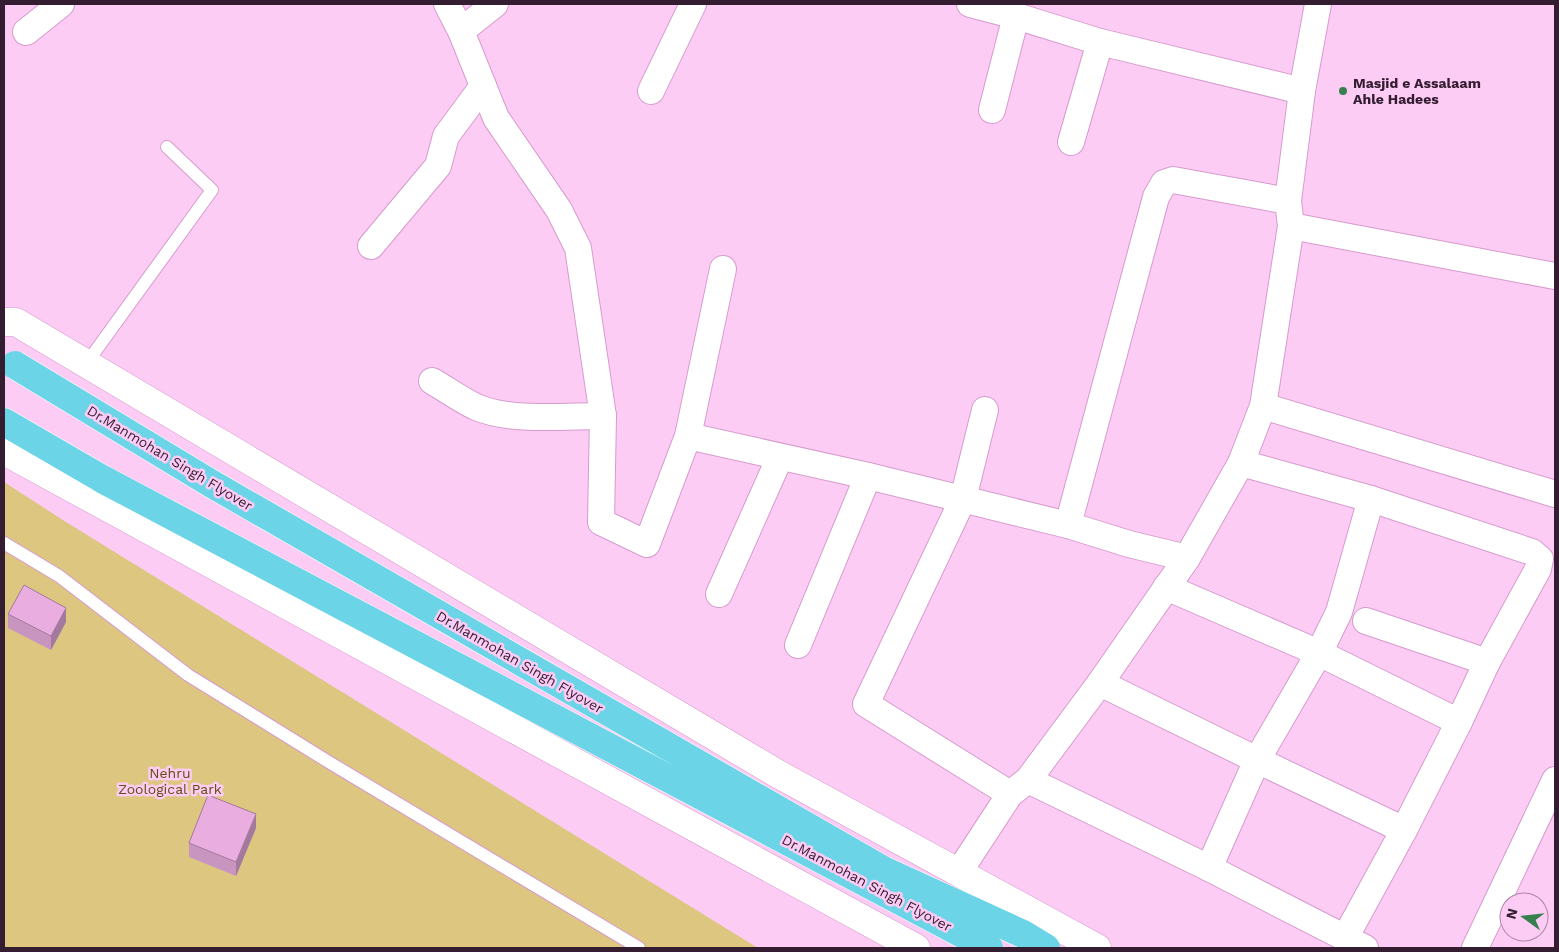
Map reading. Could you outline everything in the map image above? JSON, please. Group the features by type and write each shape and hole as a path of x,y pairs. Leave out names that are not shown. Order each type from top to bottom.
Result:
{"highway":[{"name":"Dr.Manmohan Singh Flyover","path":"10,361 212,484 875,865 1022,934 1046,948"},
{"name":"Dr.Manmohan Singh Flyover","path":"4,422 104,480 989,948"}],"main road":[{"path":"4,322 16,322 778,774 1097,948"},
{"path":"4,451 916,948"},
{"path":"747,856 778,774"}],"street":[{"path":"26,32 61,4"},
{"path":"446,4 461,31 496,118 559,210 578,248 603,416 600,522 647,544 688,436 723,269"},
{"path":"461,31 495,4"},
{"path":"651,91 693,4"},
{"path":"970,4 1100,42 1302,91"},
{"path":"959,872 1019,787 1100,683 1187,558 1241,463 1263,406 1289,214 1302,91 1318,4"},
{"path":"992,110 1016,16"},
{"path":"1071,142 1100,42"},
{"path":"371,246 438,166 446,136 483,86"},
{"path":"1068,525 1156,197 1164,183 1174,180 1289,214 1555,276"},
{"path":"432,381 476,407 507,415 542,417 603,416"},
{"path":"1263,406 1555,494"},
{"path":"985,410 963,499 866,704 1019,787 1208,868 1355,943 1404,830 1487,662 1538,569 1540,559 1532,552 1371,499 1241,463"},
{"path":"688,436 963,499 1068,525 1129,544 1187,558"},
{"path":"719,594 780,457"},
{"path":"798,645 868,476"},
{"path":"1208,868 1256,760 1319,653 1339,612 1371,499"},
{"path":"1166,586 1319,653 1459,722"},
{"path":"1366,621 1487,662"},
{"path":"1100,683 1404,830"},
{"path":"1476,948 1555,780"}],"lane":[{"path":"86,364 212,190 167,147"},
{"path":"4,543 59,576 188,675 638,948"}],"green space":[{"name":"Nehru Zoological Park","path":"4,482 66,522 758,948 4,948"}],"building":[{"path":"24,585 66,608 51,636 8,614"},
{"path":"208,795 256,814 236,862 189,843"}],"place":[{"name":"Masjid e Assalaam Ahle Hadees","path":"1343,91"}]}
